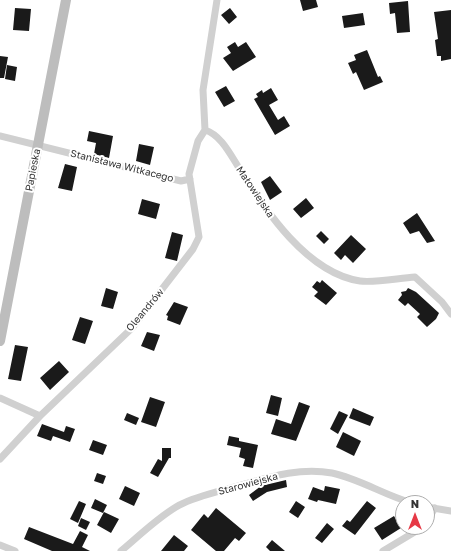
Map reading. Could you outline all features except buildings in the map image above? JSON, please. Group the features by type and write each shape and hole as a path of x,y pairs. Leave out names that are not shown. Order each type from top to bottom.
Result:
{"street":[{"name":"Papieska","path":"0,341 66,0"},
{"path":"205,130 203,90 217,0"},
{"name":"Stanisława Witkacego","path":"0,136 181,181 190,180 189,174 198,140 205,130"},
{"name":"Małowiejska","path":"205,130 212,133 227,149 261,204 286,234 317,262 344,278 362,282 415,276 442,302 451,314"},
{"name":"Oleandrów","path":"0,459 40,416 132,328 193,250 199,237 190,180"},
{"path":"0,398 40,416"},
{"name":"Starowiejska","path":"121,551 176,507 193,499 286,474 310,472 330,473 344,476 395,496"},
{"path":"435,508 451,511"},
{"path":"383,551 410,535"},
{"path":"0,545 15,551"}]}
